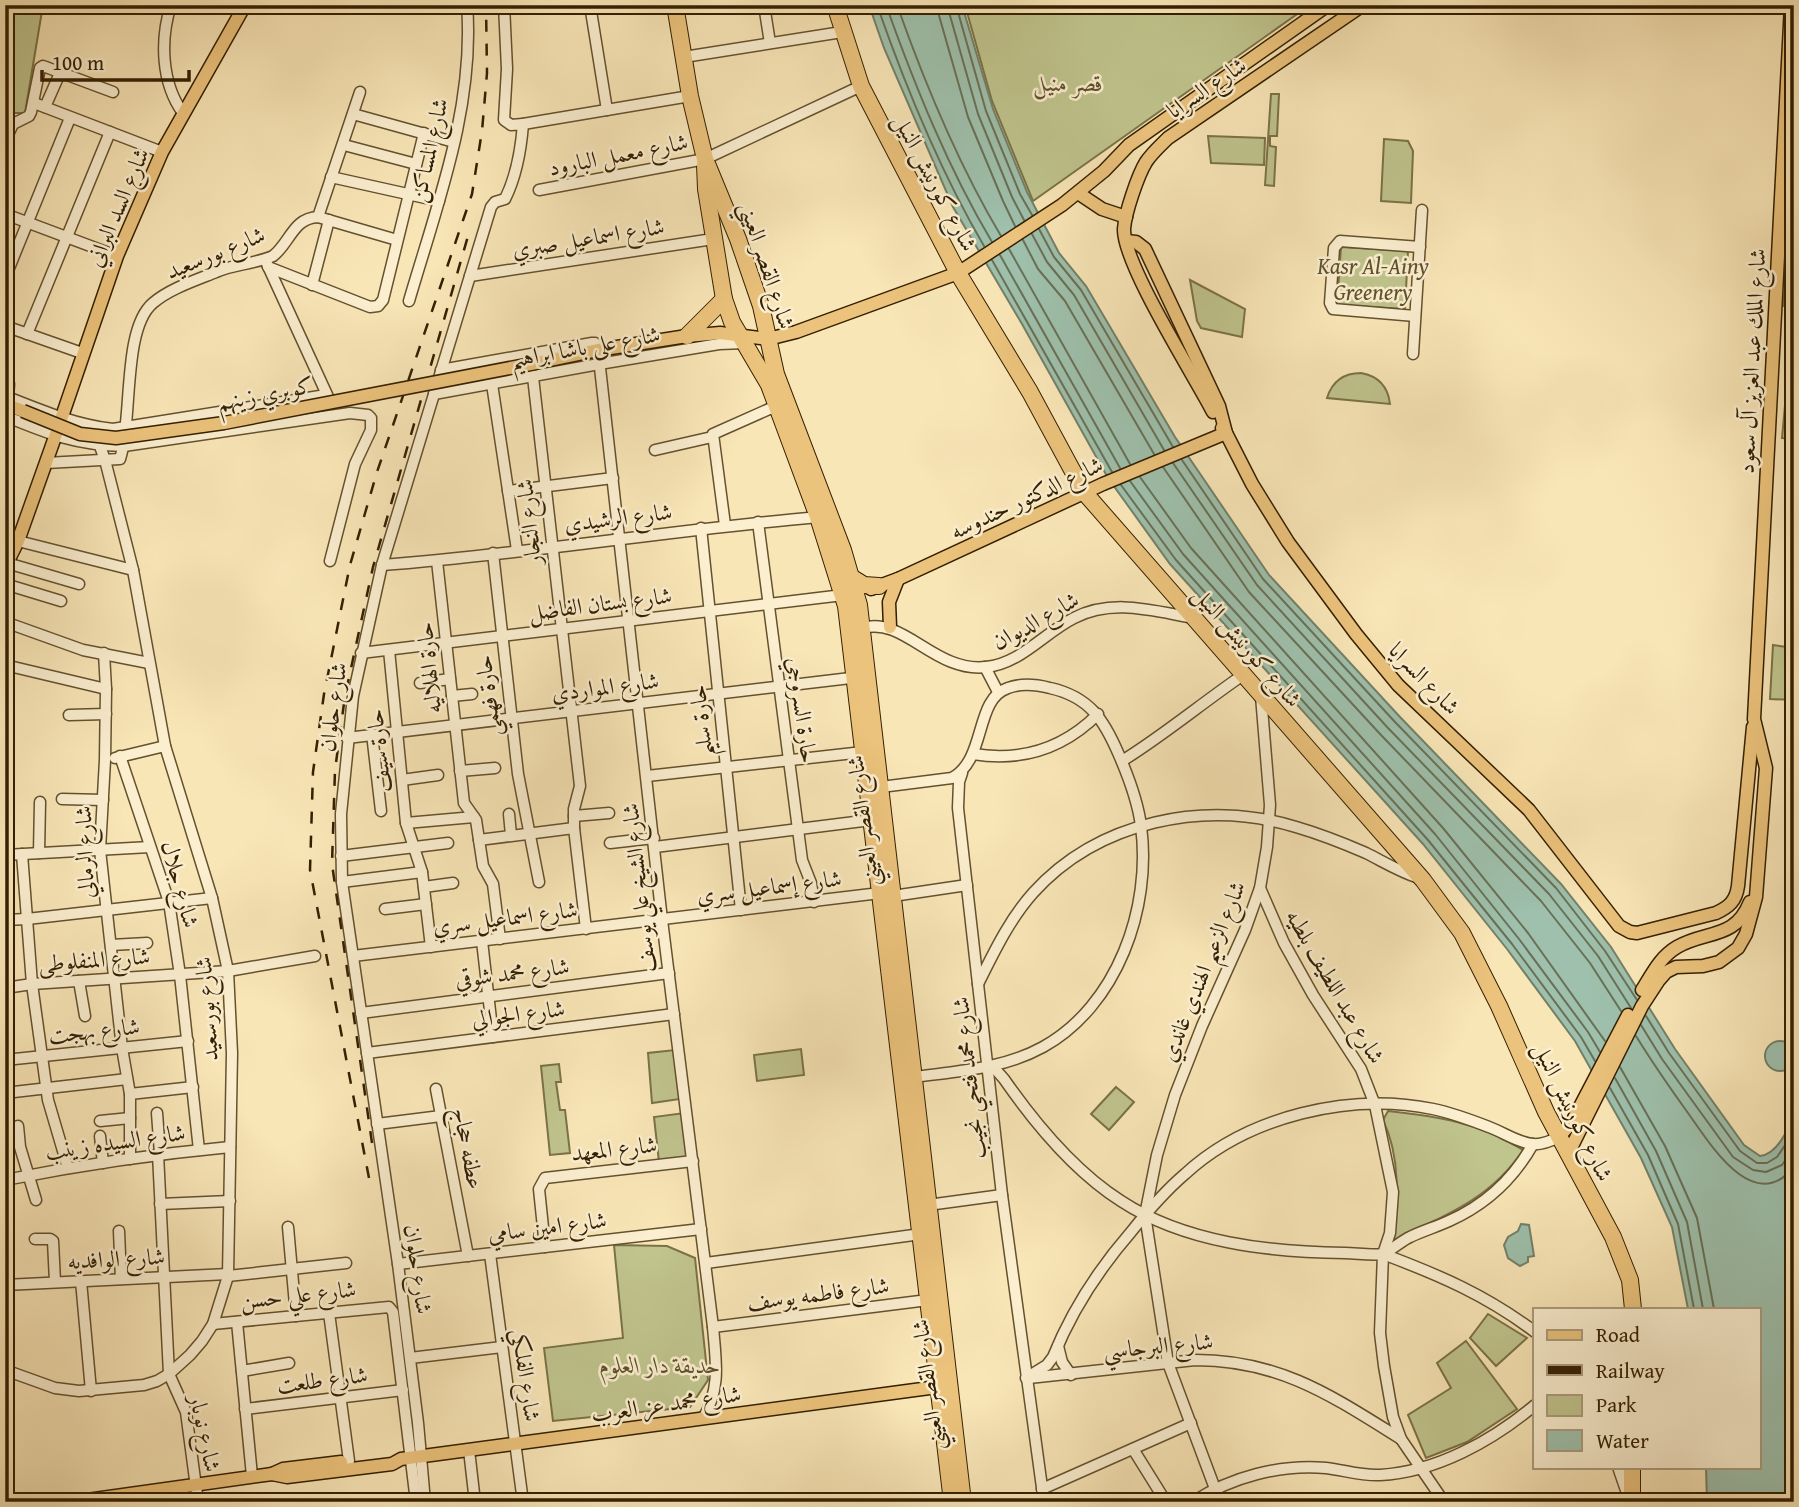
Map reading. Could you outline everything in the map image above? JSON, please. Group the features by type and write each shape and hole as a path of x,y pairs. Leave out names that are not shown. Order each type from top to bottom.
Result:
{"highway":[{"name":"شارع القصر العيني","path":"675,5 690,96 705,159 738,239 761,306 776,374 863,628 863,752 871,820 887,895 914,1077 963,1502"},
{"name":"شارع كورنيش النيل","path":"835,5 861,86 958,273 1024,381 1078,491 1194,618 1423,880 1468,944 1559,1136 1613,1237 1630,1280 1632,1308"},
{"name":"شارع القصر العيني","path":"705,159 713,239 724,299 742,339 769,386 818,517 850,588 849,620 881,786 887,895 937,1387 952,1502"},
{"path":"687,336 724,299"},
{"path":"850,588 879,586"},
{"path":"1631,1502 1632,1468"}],"main road":[{"name":"شارع السد البراني","path":"6,565 46,463 117,256 162,152 245,5"},
{"name":"شارع السرايا","path":"976,262 1062,205 1129,145 1328,5"},
{"name":"شارع السرايا","path":"1363,5 1168,138 1144,164 1126,217 1126,241 1136,242 1144,249 1219,406 1226,433 1252,484 1288,542 1356,634 1398,685 1529,810 1615,922 1624,929"},
{"name":"شارع الملك عبد العزيز آل سعود","path":"1624,929 1637,933 1716,913 1727,908 1733,901 1738,886 1754,719 1791,5"},
{"path":"1078,193 1102,209 1126,217"},
{"name":"شارع على باشا ابراهيم","path":"536,363 687,336 720,333 742,339 768,338 796,332 958,273 976,262"},
{"name":"كوبري زينهم","path":"6,399 23,411 80,434 116,438 224,423 536,363"},
{"name":"شارع الدكتور حندوسه","path":"879,586 1078,491 1103,484 1226,433"},
{"path":"890,627 889,603 898,579"},
{"name":"شارع الملك عبد العزيز آل سعود","path":"1754,719 1761,748"},
{"path":"1568,1154 1580,1119 1642,1006 1662,959 1681,945 1733,926 1745,913 1752,896 1761,748"},
{"path":"1652,981 1669,970 1703,967 1719,962 1732,953 1742,941 1752,916 1757,888 1766,768 1761,748"},
{"path":"1733,926 1741,931 1742,941"},
{"path":"1681,945 1679,956 1684,967"},
{"path":"1559,1136 1580,1119"},
{"name":"شارع محمد عز العرب","path":"272,1474 287,1478 392,1464 411,1458 468,1450 937,1387"},
{"name":"شارع محمد عز العرب","path":"81,1501 272,1474 282,1469 391,1456 411,1458"}],"street":[{"path":"171,5 164,42 165,64 173,95 183,113"},
{"name":"شارع المساكن","path":"410,301 454,142 467,67 467,5"},
{"path":"504,5 507,69 505,120 511,125 690,96"},
{"path":"590,5 607,110"},
{"path":"764,5 770,43"},
{"path":"684,57 842,32"},
{"path":"5,141 13,124 29,116 40,68 45,66 113,92"},
{"path":"45,107 60,73"},
{"name":"شارع معمل البارود","path":"540,190 705,159 861,86"},
{"path":"312,285 331,177 360,92"},
{"path":"34,103 162,152"},
{"path":"353,114 454,142"},
{"path":"5,278 70,118"},
{"name":"شارع حلوان","path":"411,1458 410,1358 342,882 341,814 347,737 361,653 382,565 491,207 495,202 505,199 514,181 523,124"},
{"path":"27,334 110,132"},
{"path":"267,263 312,285 370,307 378,306 383,300 424,133"},
{"path":"344,145 416,164"},
{"path":"331,177 439,201"},
{"path":"1413,354 1422,210"},
{"path":"5,214 117,256"},
{"name":"شارع بورسعيد","path":"105,460 120,459 124,446 133,345 148,308 164,296 218,271 267,263 281,250 297,225 307,218 323,218"},
{"path":"323,218 397,240"},
{"name":"شارع اسماعيل صبري","path":"470,276 713,239"},
{"path":"1415,316 1335,311 1330,303 1334,246 1340,241 1420,247"},
{"path":"267,263 326,395 332,401 345,404 350,413"},
{"path":"5,326 82,353"},
{"name":"شارع على باشا ابراهيم","path":"434,394 742,339"},
{"name":"شارع على باشا ابراهيم","path":"441,370 592,343 598,350"},
{"name":"شارع الشيخ علي يوسف","path":"598,350 662,920 713,1327 717,1380 710,1407 703,1419"},
{"name":"شارع النجار","path":"533,377 580,786 573,816 586,929"},
{"path":"5,378 9,384 6,399 93,427 127,428 326,395"},
{"path":"492,384 517,550"},
{"path":"655,450 712,437 776,406"},
{"path":"5,416 55,437 100,446 124,446 350,413 368,415 372,424 355,464 330,561"},
{"name":"شارع بورسعيد","path":"5,1370 55,1388 91,1391 157,1381 190,1355 213,1324 228,1275 232,1053 228,971 212,898 165,746 133,570 105,460 93,427"},
{"path":"712,437 725,525"},
{"path":"46,463 105,460"},
{"path":"508,491 613,478"},
{"name":"شارع الرشيدي","path":"382,565 437,561 725,525 818,517"},
{"name":"حارة السروجي","path":"758,522 802,860 809,876 814,902"},
{"name":"حارة سليم","path":"701,528 741,910"},
{"path":"12,546 133,570"},
{"name":"حارة فهمي","path":"493,553 518,774 539,882"},
{"name":"حارة الهلاليه","path":"437,561 465,806 474,817 483,866 493,884 500,939"},
{"path":"6,565 79,584"},
{"path":"5,584 61,601"},
{"name":"شارع بستان الفاضل","path":"361,653 768,604 850,588"},
{"name":"شارع الديوان","path":"890,627 930,653 959,665 985,667 1007,662 1072,619 1105,608 1140,608 1194,618"},
{"path":"5,622 83,650 149,663"},
{"path":"863,628 876,625 890,627"},
{"name":"حارة سيف","path":"389,650 406,823 422,872 431,947"},
{"name":"شارع الرمالي","path":"103,653 106,714 100,850 122,1048 130,1094 130,1158"},
{"path":"5,665 106,689"},
{"path":"985,667 998,692"},
{"path":"1122,761 1150,744 1180,719 1243,675"},
{"name":"شارع المواردي","path":"347,737 861,676"},
{"path":"421,683 450,679"},
{"path":"881,786 952,779 962,773 969,764 986,713 998,692 1011,687 1044,687 1073,696 1098,714 1122,761 1141,824 1143,860 1137,911 1130,935 1108,982 1077,1022 1062,1035 1027,1056 988,1068 914,1077"},
{"path":"452,696 472,694"},
{"name":"شارع الزعيم الهندي غاندي","path":"1145,1215 1157,1155 1175,1095 1260,888 1270,820 1261,696"},
{"path":"69,715 106,714"},
{"path":"973,754 1007,758 1041,751 1072,737 1098,714"},
{"path":"372,734 381,811"},
{"path":"105,760 165,746"},
{"path":"647,776 863,752"},
{"name":"شارع جلال","path":"120,756 169,902 188,1041 199,1150"},
{"path":"460,771 495,768"},
{"name":"شارع محمد فتحي نجيب","path":"962,773 958,808 1002,1195 1044,1502"},
{"path":"402,780 438,775"},
{"path":"62,799 103,800"},
{"path":"39,853 40,802"},
{"path":"573,816 609,813"},
{"path":"509,814 512,835"},
{"path":"406,823 474,817"},
{"path":"978,984 1017,913 1051,875 1094,845 1141,824 1205,817 1270,820 1343,844 1423,880"},
{"path":"610,844 734,837 871,820"},
{"path":"479,840 574,828"},
{"path":"341,856 448,843"},
{"path":"5,855 150,847"},
{"path":"22,854 32,984 50,1109 68,1168"},
{"path":"342,882 422,872"},
{"path":"424,887 453,883"},
{"name":"شارع إسماعيل سري","path":"662,920 967,885"},
{"name":"شارع عبد اللطيف بلطيه","path":"1260,888 1284,943 1313,995 1361,1069 1375,1105 1393,1192 1390,1233 1382,1254 1380,1333 1393,1417 1401,1439"},
{"path":"5,920 212,898"},
{"path":"385,909 426,904"},
{"name":"شارع اسماعيل سري","path":"353,956 662,920"},
{"path":"482,941 493,1037"},
{"path":"111,945 147,943"},
{"name":"شارع المنفلوطى","path":"5,988 228,971 315,956"},
{"name":"شارع محمد شوقي","path":"361,1013 669,973"},
{"path":"79,981 85,1016"},
{"name":"شارع الجوالي","path":"367,1053 674,1014"},
{"name":"شارع بهجت","path":"5,1060 188,1041"},
{"path":"988,1068 996,1070 1026,1110 1077,1166 1121,1201 1145,1215 1200,1236 1252,1245 1305,1251 1382,1254 1429,1270 1476,1292 1533,1331"},
{"path":"5,1093 127,1079"},
{"path":"130,1094 193,1087"},
{"name":"عطفه حجاج","path":"436,1089 468,1256"},
{"path":"1026,1378 1047,1365 1083,1295 1145,1215 1186,1173 1237,1139 1293,1116 1354,1105 1403,1105 1449,1113 1533,1144 1551,1141 1559,1136"},
{"path":"157,1113 169,1374"},
{"path":"377,1124 442,1116"},
{"path":"100,1121 130,1118"},
{"path":"18,1126 20,1147 31,1175 36,1199"},
{"path":"100,1136 103,1163"},
{"path":"1382,1254 1412,1236 1449,1221 1489,1197 1521,1165 1533,1144"},
{"name":"شارع السيده زينب","path":"5,1180 130,1158 230,1147"},
{"name":"شارع المعهد","path":"545,1247 540,1189 542,1181 548,1176 693,1161"},
{"path":"928,1205 1002,1195"},
{"path":"160,1204 230,1201"},
{"path":"1145,1215 1168,1363 1220,1502"},
{"path":"288,1227 296,1316"},
{"name":"شارع امين سامي","path":"398,1264 701,1229"},
{"path":"119,1231 121,1279"},
{"path":"705,1263 921,1234"},
{"path":"35,1239 53,1241 55,1282"},
{"name":"شارع الفلكي","path":"490,1254 523,1502"},
{"name":"شارع الوافديه","path":"5,1285 228,1275 346,1263"},
{"path":"81,1281 91,1391"},
{"name":"شارع فاطمه يوسف","path":"713,1327 928,1300"},
{"name":"شارع علي حسن","path":"213,1324 387,1306 393,1312 403,1390"},
{"path":"329,1313 349,1461"},
{"path":"237,1322 253,1476"},
{"path":"1058,1346 1062,1362 1071,1375"},
{"path":"410,1358 502,1347"},
{"name":"شارع البرجاسي","path":"1026,1378 1222,1360 1275,1371 1324,1394 1401,1439"},
{"path":"242,1371 289,1363"},
{"name":"شارع نوبار","path":"169,1374 186,1412 198,1502"},
{"path":"403,1390 416,1502"},
{"name":"شارع طلعت","path":"245,1409 403,1390"},
{"path":"1192,1502 1216,1488 1241,1479 1293,1469 1328,1468 1379,1475 1421,1468 1491,1437 1533,1406"},
{"path":"1042,1489 1191,1423"},
{"path":"1401,1439 1444,1502"},
{"path":"1133,1449 1166,1502"},
{"path":"468,1450 475,1502"},
{"path":"411,1458 425,1502"},
{"path":"1618,1468 1631,1502"}],"green space":[{"path":"5,5 43,5 25,113 5,113"},
{"name":"قصر منيل","path":"965,5 1310,5 1033,201 992,101"},
{"path":"1271,94 1279,94 1277,136 1270,136 1270,146 1276,147 1274,186 1265,185"},
{"path":"1208,136 1265,138 1264,165 1211,163"},
{"path":"1384,139 1408,141 1413,151 1411,203 1381,201"},
{"path":"1794,198 1794,308 1783,306"},
{"name":"Kasr Al-Ainy Greenery","path":"1341,247 1408,251 1405,309 1337,305"},
{"path":"1190,280 1245,309 1242,337 1201,328 1197,321"},
{"path":"1791,340 1794,341 1794,439 1782,438"},
{"path":"1361,373 1381,383 1390,404 1327,398 1339,380"},
{"path":"1773,645 1794,648 1794,700 1770,699"},
{"path":"801,1049 804,1075 757,1081 754,1055"},
{"path":"675,1050 680,1099 652,1103 648,1053"},
{"path":"559,1064 561,1082 556,1082 560,1110 565,1110 570,1153 550,1155 541,1066"},
{"path":"1116,1087 1134,1102 1109,1130 1091,1114"},
{"path":"1388,1111 1458,1122 1491,1133 1523,1150 1496,1182 1481,1194 1447,1215 1392,1241 1397,1179 1393,1149 1383,1120"},
{"path":"684,1113 690,1159 659,1162 654,1117"},
{"name":"حديقة دار العلوم","path":"614,1245 667,1246 695,1258 708,1380 690,1407 553,1421 544,1348 623,1338"},
{"path":"1488,1314 1527,1338 1496,1366 1470,1338"},
{"path":"1466,1341 1517,1409 1467,1442 1426,1458 1408,1415 1451,1388 1437,1363"}],"water":[{"path":"869,5 962,5 993,109 1027,192 1059,253 1086,286 1175,437 1269,575 1400,717 1561,884 1611,947 1675,1049 1744,1145 1760,1156 1772,1151 1782,1140 1794,1114 1794,1502 1707,1502 1706,1468 1760,1468 1760,1308 1688,1308 1672,1227 1641,1158 1575,1041 1507,949 1423,844 1170,564 1108,478 953,207 884,48"},
{"path":"1780,1041 1790,1046 1795,1056 1790,1066 1780,1071 1770,1066 1765,1056 1770,1046"},
{"path":"1521,1224 1529,1225 1534,1256 1528,1257 1528,1262 1520,1266 1508,1258 1504,1245"}],"railway":[{"path":"369,1178 310,870 313,772 324,694 350,565 377,472 472,194 482,131 487,73 486,5"},
{"path":"372,1143 332,864 335,770 345,696 373,567 470,229"}]}
